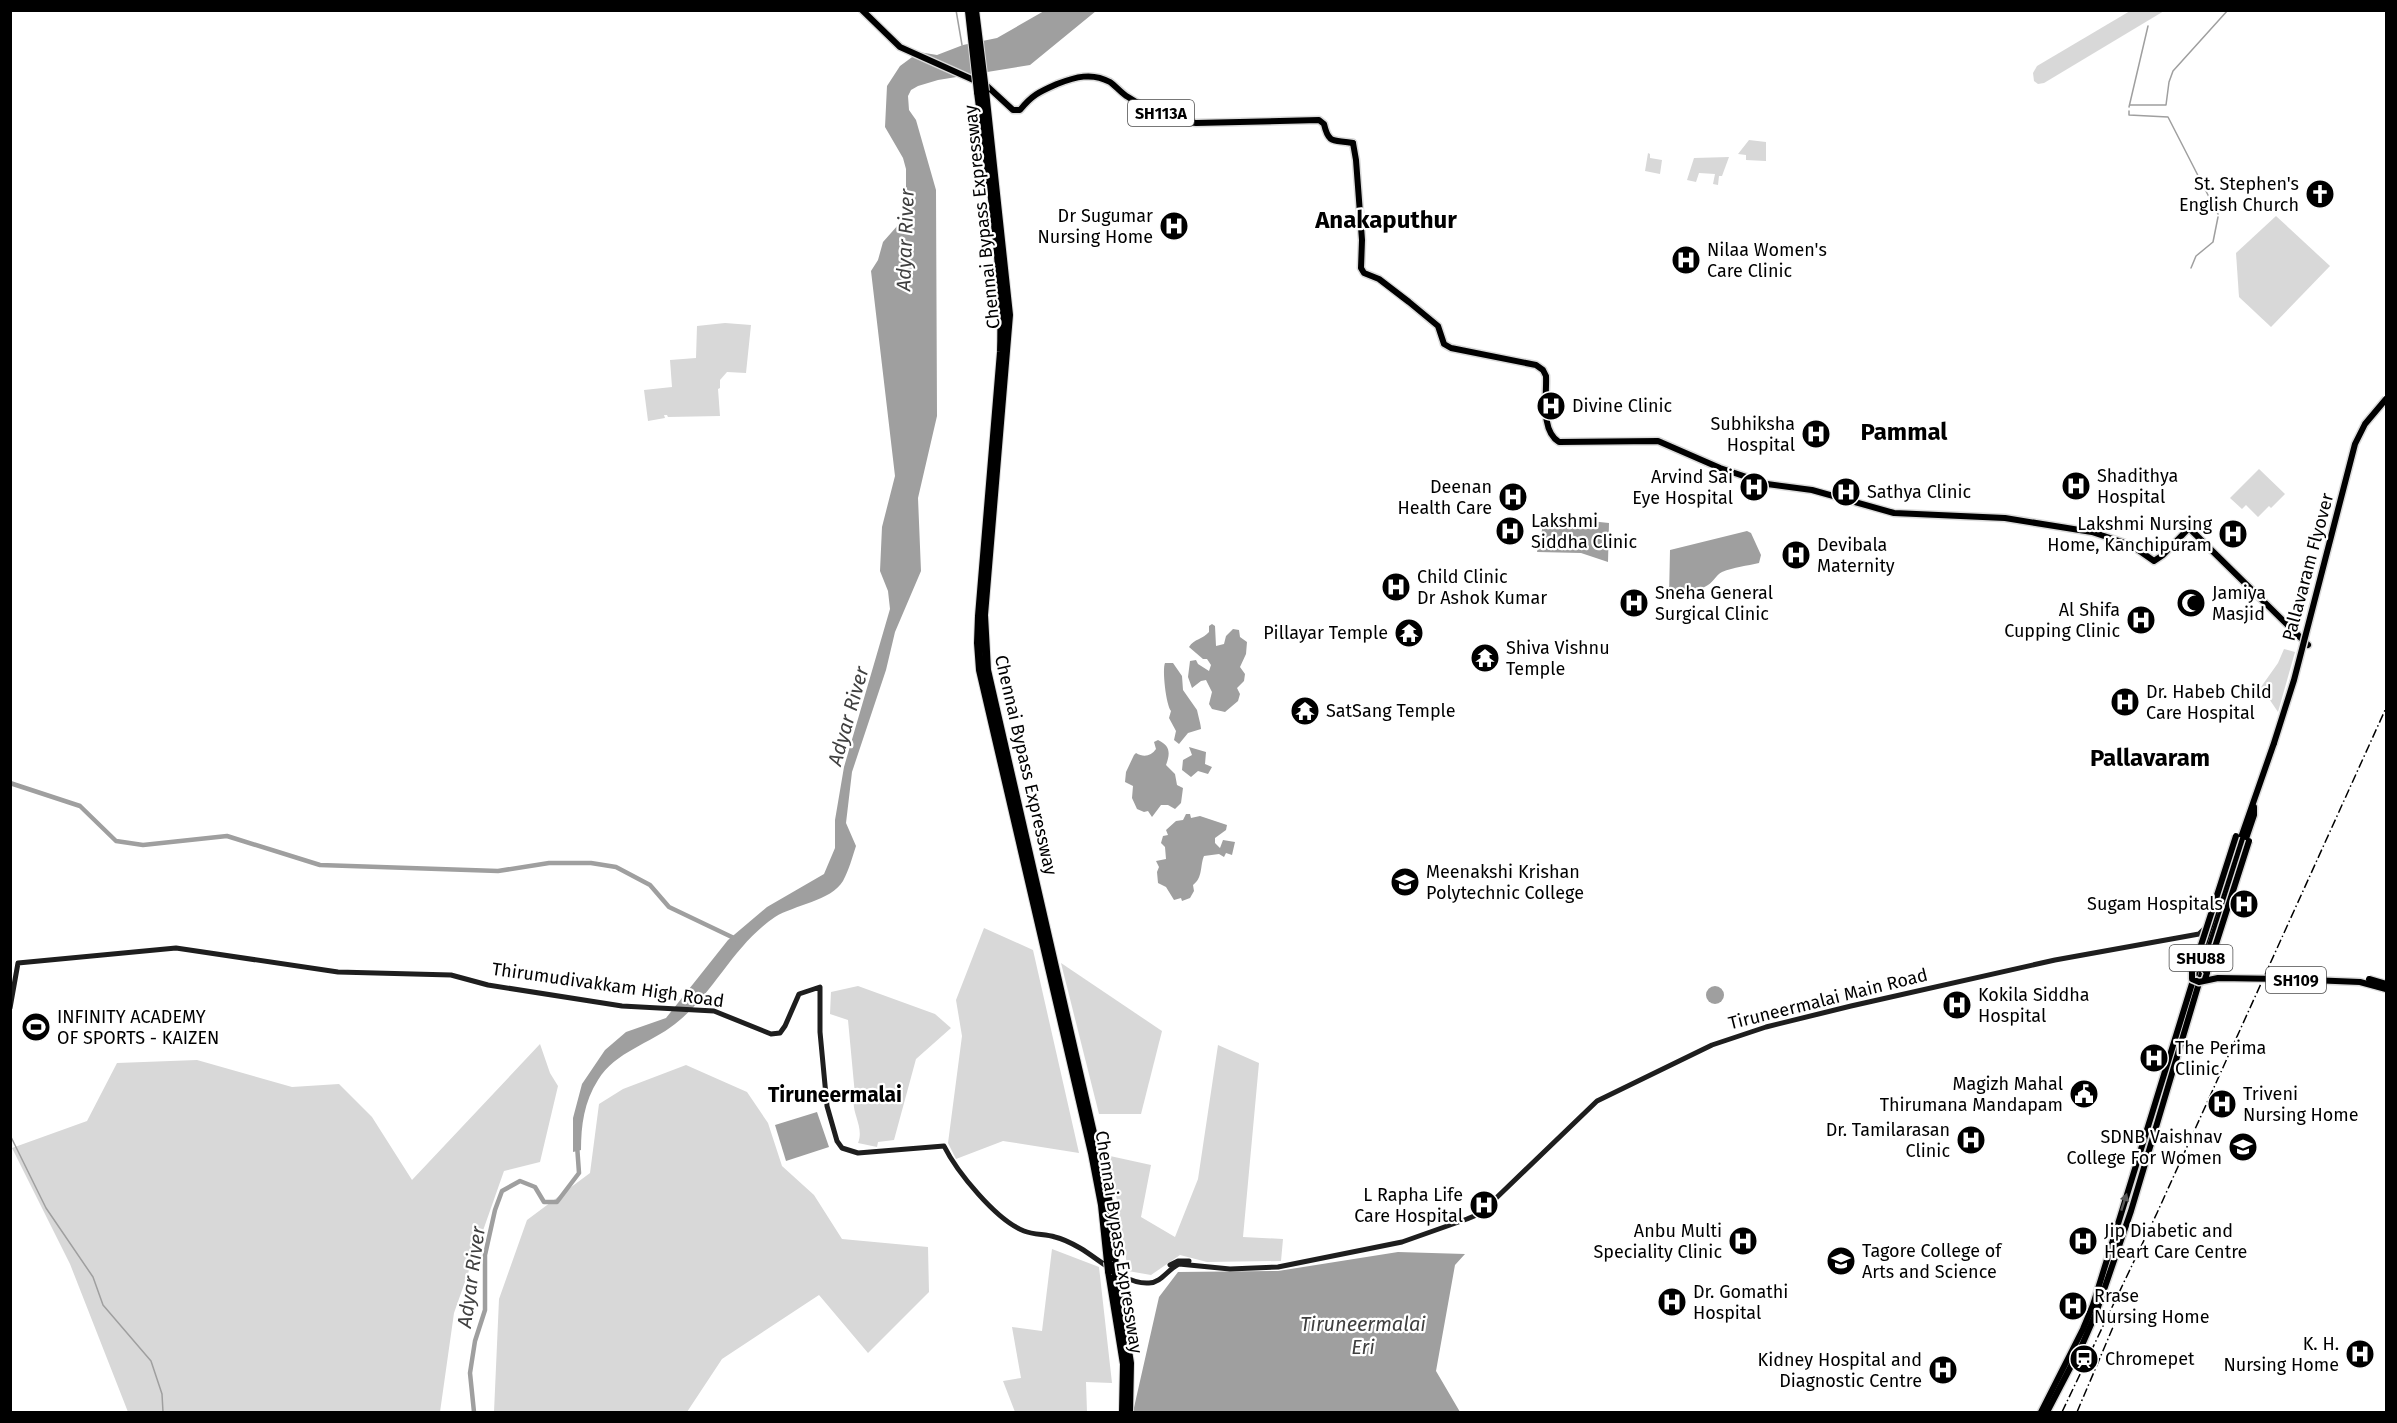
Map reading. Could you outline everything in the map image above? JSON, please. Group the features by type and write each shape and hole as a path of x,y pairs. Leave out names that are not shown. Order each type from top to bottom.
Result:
{"highway":[{"name":"Chennai Bypass Expressway","path":"975,10 981,91"},
{"name":"Chennai Bypass Expressway","path":"969,11 1010,315 984,615 984,670 1108,1203 1110,1267 1124,1364 1123,1413"},
{"name":"Chennai Bypass Expressway","path":"1110,1267 1130,1362 1129,1413"}],"main road":[{"name":"SH113A","path":"862,10 903,48 987,86 1013,110 1020,110 1033,94 1079,76 1097,77 1110,82 1128,97 1180,121 1196,123 1319,120 1324,124 1327,136 1333,141 1353,143 1362,240 1361,268 1364,273 1379,279 1438,326 1443,344 1451,348 1536,365 1543,370 1546,376 1547,420 1553,437"},
{"name":"Pallavaram Flyover","path":"2274,748 2294,680 2355,444 2365,424 2386,400"},
{"path":"1553,437 1565,444 1658,441 1720,468 1757,481 1812,490 1894,513 2025,520 2107,536 2131,545 2154,561 2163,555 2189,528 2308,645"},
{"path":"1553,437 1553,446"},
{"name":"SHU88","path":"2210,936 2230,897 2247,827 2254,815 2253,810 2274,748"},
{"name":"SHU88","path":"2047,1413 2096,1313 2131,1211 2210,936 2212,921 2274,748"},
{"path":"2247,827 2252,834 2180,1061 2176,1070 2170,1069 2166,1058 2192,973 2236,836 2239,829 2247,827"},
{"name":"Tiruneermalai Main Road","path":"822,1056 829,1119 842,1148 858,1153 944,1146 957,1169 1012,1225 1032,1233 1057,1237 1110,1267 1144,1281 1154,1278 1180,1260 1225,1266 1285,1265 1402,1242 1479,1214 1597,1101 1712,1045 1766,1027 1851,1005 2055,960 2199,934 2212,921"},
{"name":"Tiruneermalai Main Road","path":"2151,943 2210,936 2221,938"},
{"name":"Thirumudivakkam High Road","path":"10,1008 18,963 176,948 338,972 451,975 488,985 622,1006 658,1006 714,1011 763,1031 780,1033 799,994 820,987 822,1056"},
{"path":"2192,973 2200,966 2206,976"},
{"path":"2192,973 2196,982 2206,976"},
{"name":"SH109","path":"2206,976 2360,978 2386,984"},
{"name":"SH109","path":"2206,976 2360,982 2386,989"},
{"name":"SHU88","path":"2041,1413 2084,1329 2170,1069"}],"shaded area":[{"path":"2130,11 2164,11 2044,83 2038,84 2034,81 2033,73 2037,66"},
{"path":"1749,140 1766,142 1766,161 1746,160 1746,155 1738,154"},
{"path":"1648,153 1650,158 1662,160 1660,174 1645,171"},
{"path":"1729,157 1722,176 1719,176 1718,185 1713,184 1715,174 1699,173 1696,182 1687,180 1694,158"},
{"path":"2276,216 2330,266 2271,327 2239,297 2236,253"},
{"path":"725,323 751,325 746,373 727,372 720,380 718,389 720,416 668,417 664,415 665,418 648,421 644,390 672,387 670,360 696,358 697,326"},
{"path":"2259,469 2285,494 2258,517 2246,505 2242,509 2230,498"},
{"path":"2284,649 2295,652 2278,712 2261,687 2278,663"},
{"path":"984,928 1033,950 1079,1153 1003,1141 956,1159 948,1143 962,1036 956,1000"},
{"path":"1061,963 1162,1031 1141,1114 1099,1114"},
{"path":"858,986 935,1014 951,1028 916,1059 894,1140 878,1142 877,1147 858,1143 860,1131 854,1107 855,1095 848,1020 830,1014 831,992"},
{"path":"540,1044 550,1073 558,1086 540,1162 504,1171 454,1313 440,1412 128,1412 70,1264 12,1148 87,1121 117,1063 197,1060 292,1087 339,1084 372,1117 412,1180"},
{"path":"1218,1045 1259,1063 1243,1237 1283,1239 1281,1261 1207,1262 1180,1255 1151,1275 1128,1271 1110,1156 1151,1165 1141,1217 1175,1237 1198,1179"},
{"path":"686,1065 747,1092 768,1123 782,1166 814,1195 842,1239 928,1247 929,1292 868,1353 819,1295 722,1359 687,1412 494,1412 499,1299 527,1220 590,1173 599,1104 623,1089"},
{"path":"1052,1249 1099,1267 1112,1383 1086,1382 1087,1412 1015,1412 1003,1381 1021,1378 1012,1327 1042,1331"}],"water":[{"path":"1044,11 1096,11 1030,65 938,80 918,86 911,90 908,96 909,110 916,120 936,190 937,416 918,498 921,571 895,632 886,670 852,772 846,823 856,846 847,873 843,881 830,893 775,917 760,928 689,1012 665,1031 624,1055 605,1070 593,1088 586,1105 581,1150 573,1152 573,1118 582,1084 605,1050 626,1032 666,1018 728,940 767,907 824,874 835,848 835,820 844,767 890,609 888,591 880,571 882,527 895,476 871,271 878,260 883,242 906,216 906,169 903,158 885,127 887,86 900,66 919,52 937,55 963,45 997,38"},
{"path":"1571,519 1609,523 1608,562 1581,553 1537,552 1544,521"},
{"path":"1747,531 1751,533 1761,555 1759,563 1722,572 1695,593 1674,599 1669,598 1670,550"},
{"path":"1212,624 1215,626 1216,646 1224,644 1226,636 1233,629 1239,630 1240,637 1247,642 1246,654 1240,667 1245,674 1244,681 1237,688 1240,694 1238,701 1225,712 1212,709 1209,704 1212,692 1206,680 1192,688 1188,677 1190,661 1196,660 1209,671 1211,665 1207,659 1203,659 1189,647 1209,632 1209,626"},
{"path":"1165,663 1173,663 1182,676 1183,690 1197,710 1201,725 1201,729 1188,733 1179,744 1174,740 1176,731 1169,718 1171,711 1165,687"},
{"path":"1158,740 1165,745 1169,754 1166,765 1175,774 1177,785 1183,788 1181,803 1175,809 1168,805 1161,805 1152,817 1148,811 1137,809 1132,798 1133,786 1125,782 1126,772 1134,755 1136,753 1147,756 1152,753 1156,749 1154,742"},
{"path":"1189,747 1206,752 1205,764 1212,767 1208,774 1198,771 1191,777 1182,770 1183,760 1192,755"},
{"path":"1186,814 1190,814 1191,818 1200,816 1227,825 1226,830 1215,838 1215,843 1220,848 1223,840 1235,842 1232,855 1226,853 1224,857 1219,854 1204,856 1200,875 1193,885 1194,891 1190,898 1182,901 1181,898 1174,900 1166,887 1158,883 1159,867 1156,861 1166,859 1165,847 1161,843 1163,836 1168,835 1166,830 1176,821 1183,820"},
{"path":"1715,986 1721,989 1724,995 1721,1001 1715,1004 1709,1001 1706,995 1709,989"},
{"path":"817,1112 829,1147 786,1161 775,1125"},
{"name":"Tiruneermalai Eri","path":"1398,1252 1465,1254 1455,1265 1436,1371 1460,1412 1133,1412 1159,1297 1178,1272 1278,1271"}],"waterway":[{"path":"956,10 962,45"},
{"path":"2130,105 2166,105 2173,71 2228,10"},
{"path":"2129,107 2148,26"},
{"path":"2129,111 2129,115 2168,117 2209,197"},
{"path":"2211,201 2218,214"},
{"path":"2191,268 2196,256 2213,242 2218,217"},
{"path":"10,783 80,806 116,841 143,845 227,836 320,865 498,871 549,863 591,863 616,867 650,885 669,907 736,939"},
{"path":"10,1135 46,1208 93,1277 103,1305 151,1361 162,1394 163,1412"},
{"name":"Adyar River","path":"474,1412 470,1373 475,1341 485,1310 485,1255 495,1210 502,1191 520,1181 535,1187 544,1202 557,1202 579,1173 577,1145"}],"railway":[{"path":"2062,1412 2157,1213 2386,708"},
{"path":"2077,1412 2119,1313"}],"place":[{"name":"St. Stephen's English Church","path":"2320,194"},
{"name":"Dr Sugumar Nursing Home","path":"1174,226"},
{"name":"Nilaa Women's Care Clinic","path":"1686,260"},
{"name":"Divine Clinic","path":"1551,406"},
{"name":"Subhiksha Hospital","path":"1816,434"},
{"name":"Shadithya Hospital","path":"2076,486"},
{"name":"Arvind Sai Eye Hospital","path":"1754,487"},
{"name":"Sathya Clinic","path":"1846,492"},
{"name":"Deenan Health Care","path":"1513,497"},
{"name":"Lakshmi Siddha Clinic","path":"1510,531"},
{"name":"Lakshmi Nursing Home, Kanchipuram","path":"2233,534"},
{"name":"Devibala Maternity","path":"1796,555"},
{"name":"Child Clinic Dr Ashok Kumar","path":"1396,587"},
{"name":"Sneha General Surgical Clinic","path":"1634,603"},
{"name":"Jamiya Masjid","path":"2191,603"},
{"name":"Al Shifa Cupping Clinic","path":"2141,620"},
{"name":"Pillayar Temple","path":"1409,633"},
{"name":"Shiva Vishnu Temple","path":"1485,658"},
{"name":"Dr. Habeb Child Care Hospital","path":"2125,702"},
{"name":"SatSang Temple","path":"1305,711"},
{"name":"Meenakshi Krishan Polytechnic College","path":"1405,882"},
{"name":"Sugam Hospitals","path":"2244,904"},
{"name":"Kokila Siddha Hospital","path":"1957,1005"},
{"name":"INFINITY ACADEMY OF SPORTS - KAIZEN","path":"36,1027"},
{"name":"The Perima Clinic","path":"2154,1058"},
{"name":"Magizh Mahal Thirumana Mandapam","path":"2084,1094"},
{"name":"Triveni Nursing Home","path":"2222,1104"},
{"name":"Dr. Tamilarasan Clinic","path":"1971,1140"},
{"name":"SDNB Vaishnav College For Women","path":"2243,1147"},
{"name":"L Rapha Life Care Hospital","path":"1484,1205"},
{"name":"Anbu Multi Speciality Clinic","path":"1743,1241"},
{"name":"Jip Diabetic and Heart Care Centre","path":"2083,1241"},
{"name":"Tagore College of Arts and Science","path":"1841,1261"},
{"name":"Dr. Gomathi Hospital","path":"1672,1302"},
{"name":"Rrase Nursing Home","path":"2073,1306"},
{"name":"K. H. Nursing Home","path":"2360,1354"},
{"name":"Chromepet","path":"2084,1359"},
{"name":"Kidney Hospital and Diagnostic Centre","path":"1943,1370"}],"district":[{"name":"Anakaputhur","path":"1386,220"},
{"name":"Pammal","path":"1904,432"},
{"name":"Pallavaram","path":"2150,758"},
{"name":"Tiruneermalai","path":"835,1095"}]}
